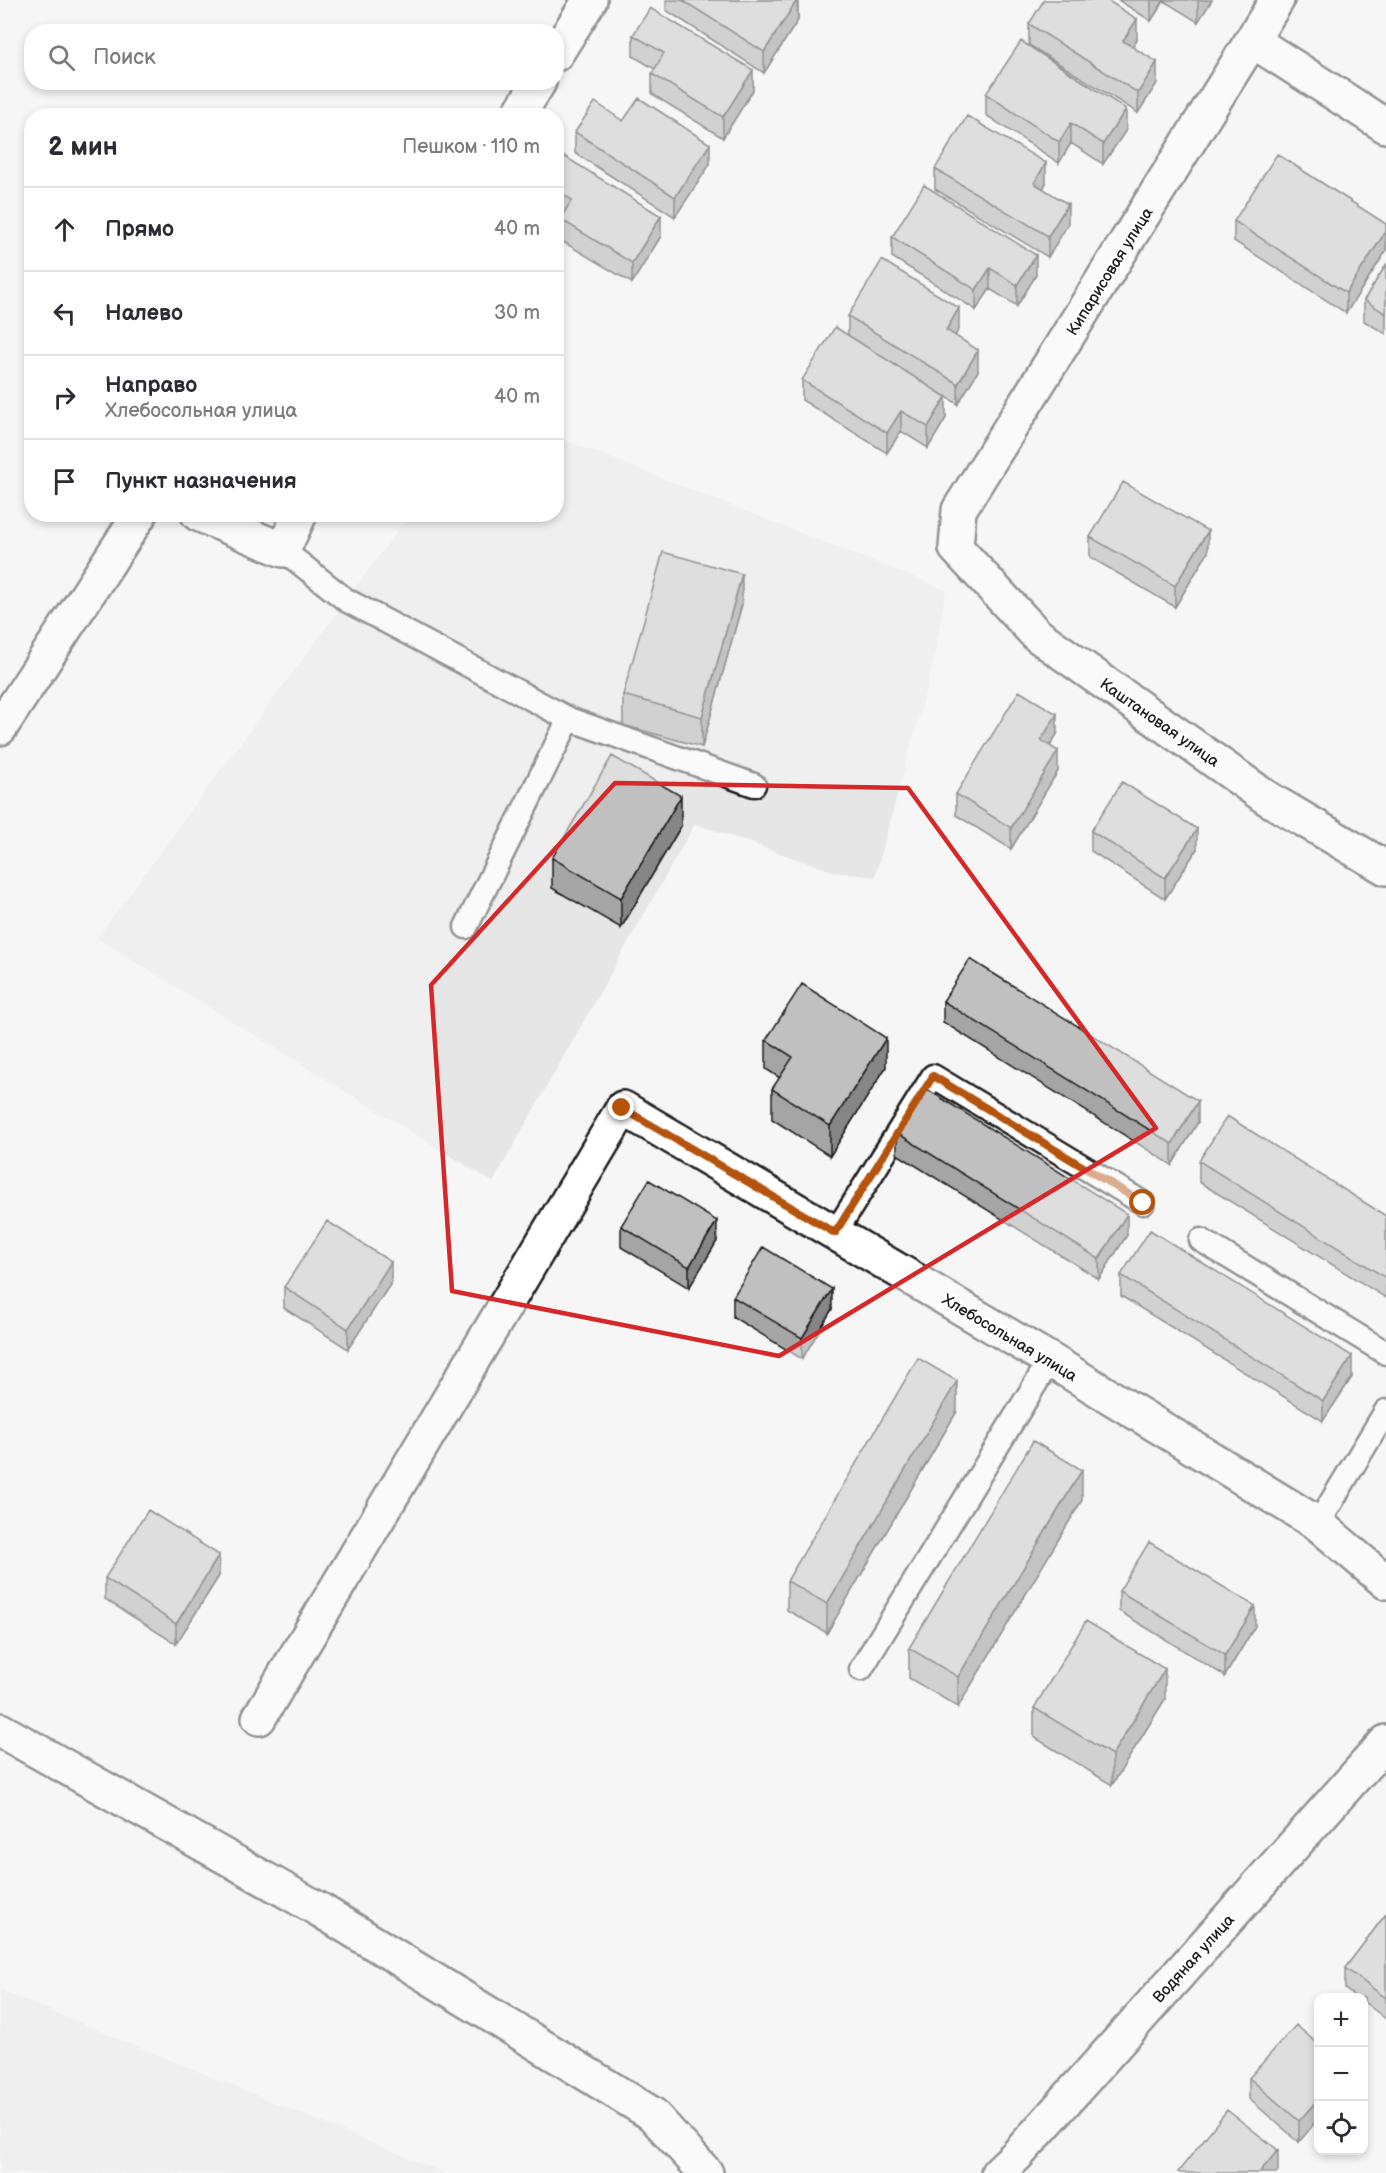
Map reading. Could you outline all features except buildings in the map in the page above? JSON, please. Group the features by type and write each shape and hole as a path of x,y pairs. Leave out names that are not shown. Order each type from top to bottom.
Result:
{"street":[{"path":"564,41 590,0"},
{"name":"Кипарисовая улица","path":"956,548 959,510 1277,0"},
{"path":"1253,41 1386,126"},
{"path":"523,108 533,90"},
{"path":"0,728 135,522"},
{"path":"217,522 283,550 296,522"},
{"name":"Каштановая улица","path":"956,548 1037,634 1267,798 1386,868"},
{"name":"Хлебосольная улица","path":"259,1718 622,1108 1050,1360 1318,1524 1386,1582"},
{"path":"0,1730 320,1910 652,2114 706,2173"},
{"name":"Водяная улица","path":"998,2173 1017,2155 1386,1742"}],"lane":[{"path":"283,550 346,600 569,719 754,785"},
{"path":"466,927 569,719"},
{"path":"835,1233 933,1076 1143,1203"},
{"path":"1201,1240 1386,1353"},
{"path":"861,1669 1050,1360"},
{"path":"1318,1524 1386,1411"}],"highlighted area":[{"path":"615,783 908,788 1156,1128 779,1356 452,1291 431,985"}],"shaded area":[{"path":"564,440 946,590 933,663 875,877 835,872 695,824 493,1182 97,938 404,522 564,522"},
{"path":"0,1990 445,2173 0,2173"}],"route":[{"path":"622,1108 835,1233 933,1076 1143,1203"}]}
